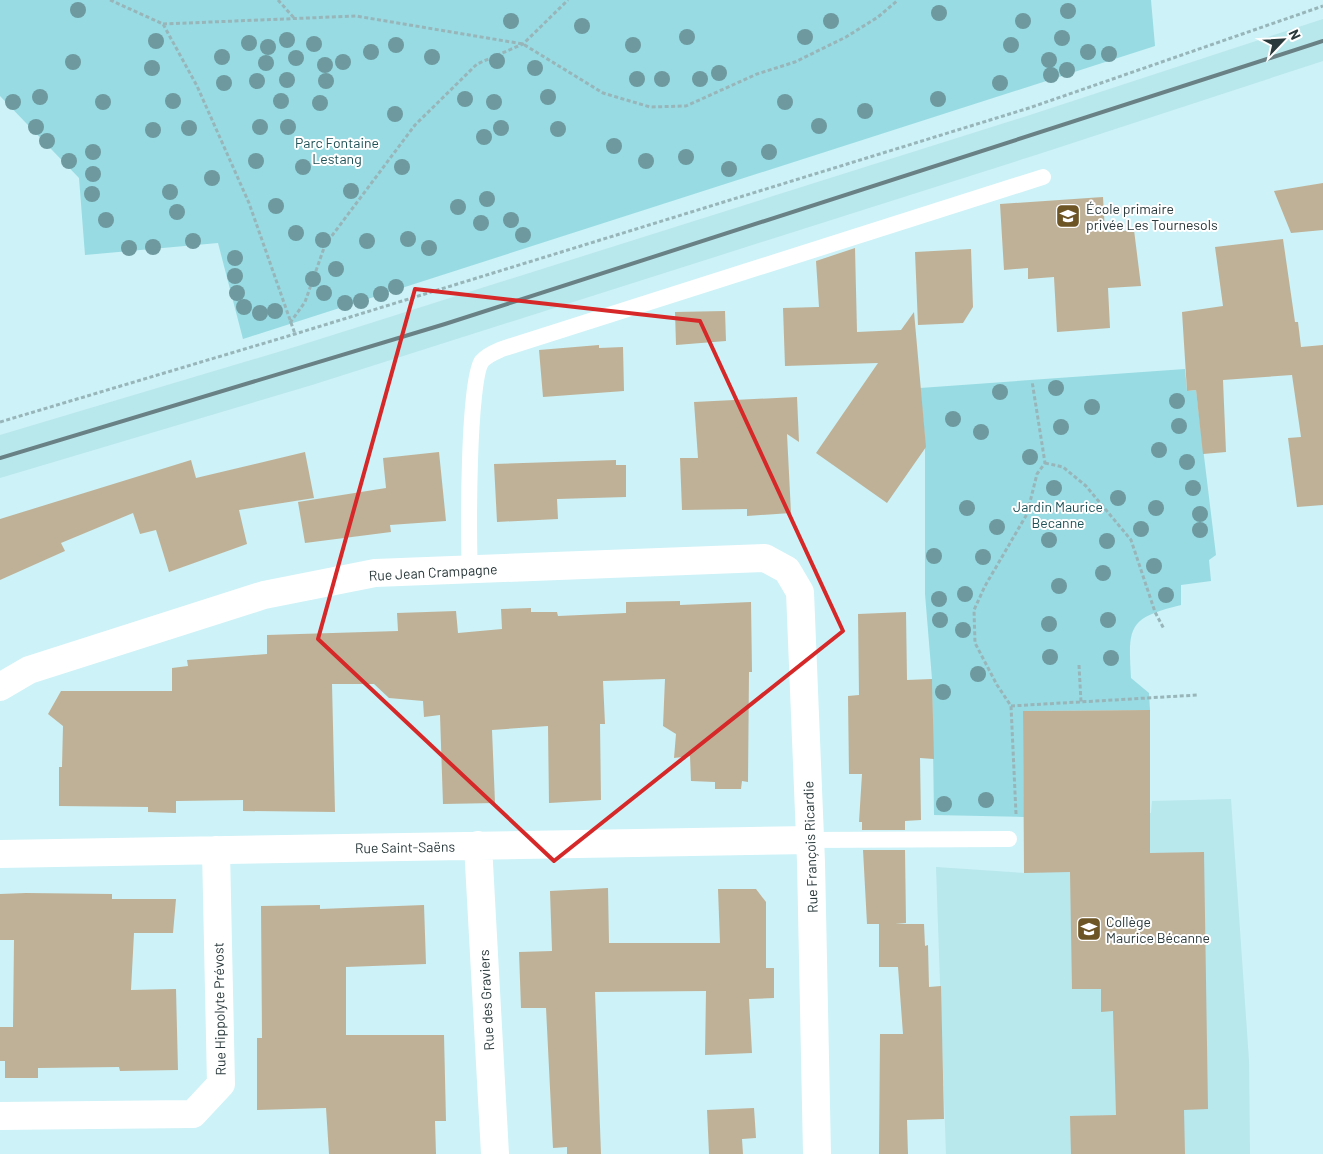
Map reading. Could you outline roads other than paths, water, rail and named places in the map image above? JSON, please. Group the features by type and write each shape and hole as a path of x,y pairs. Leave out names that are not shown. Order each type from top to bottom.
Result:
{"street":[{"name":"Rue Jean Crampagne","path":"0,687 29,670 264,595 375,574 764,558"},
{"name":"Rue François Ricardie","path":"764,558 787,570 800,592 810,840 818,1154"},
{"name":"Rue Saint-Saëns","path":"0,854 810,840"},
{"name":"Rue des Graviers","path":"478,845 495,1154"},
{"name":"Rue Hippolyte Prévost","path":"0,1116 193,1114 221,1084 216,850"}],"lane":[{"path":"470,570 468,537 475,386 482,361 490,354 1043,177"},
{"path":"810,840 1010,839"}],"railway":[{"path":"0,458 445,324 1323,41"}],"place":[{"name":"École primaire privée Les Tournesols","path":"1068,216"},
{"name":"Collège Maurice Bécanne","path":"1089,929"}],"park label":[{"name":"Parc Fontaine Lestang","path":"337,150"},
{"name":"Jardin Maurice Becanne","path":"1058,514"}]}
